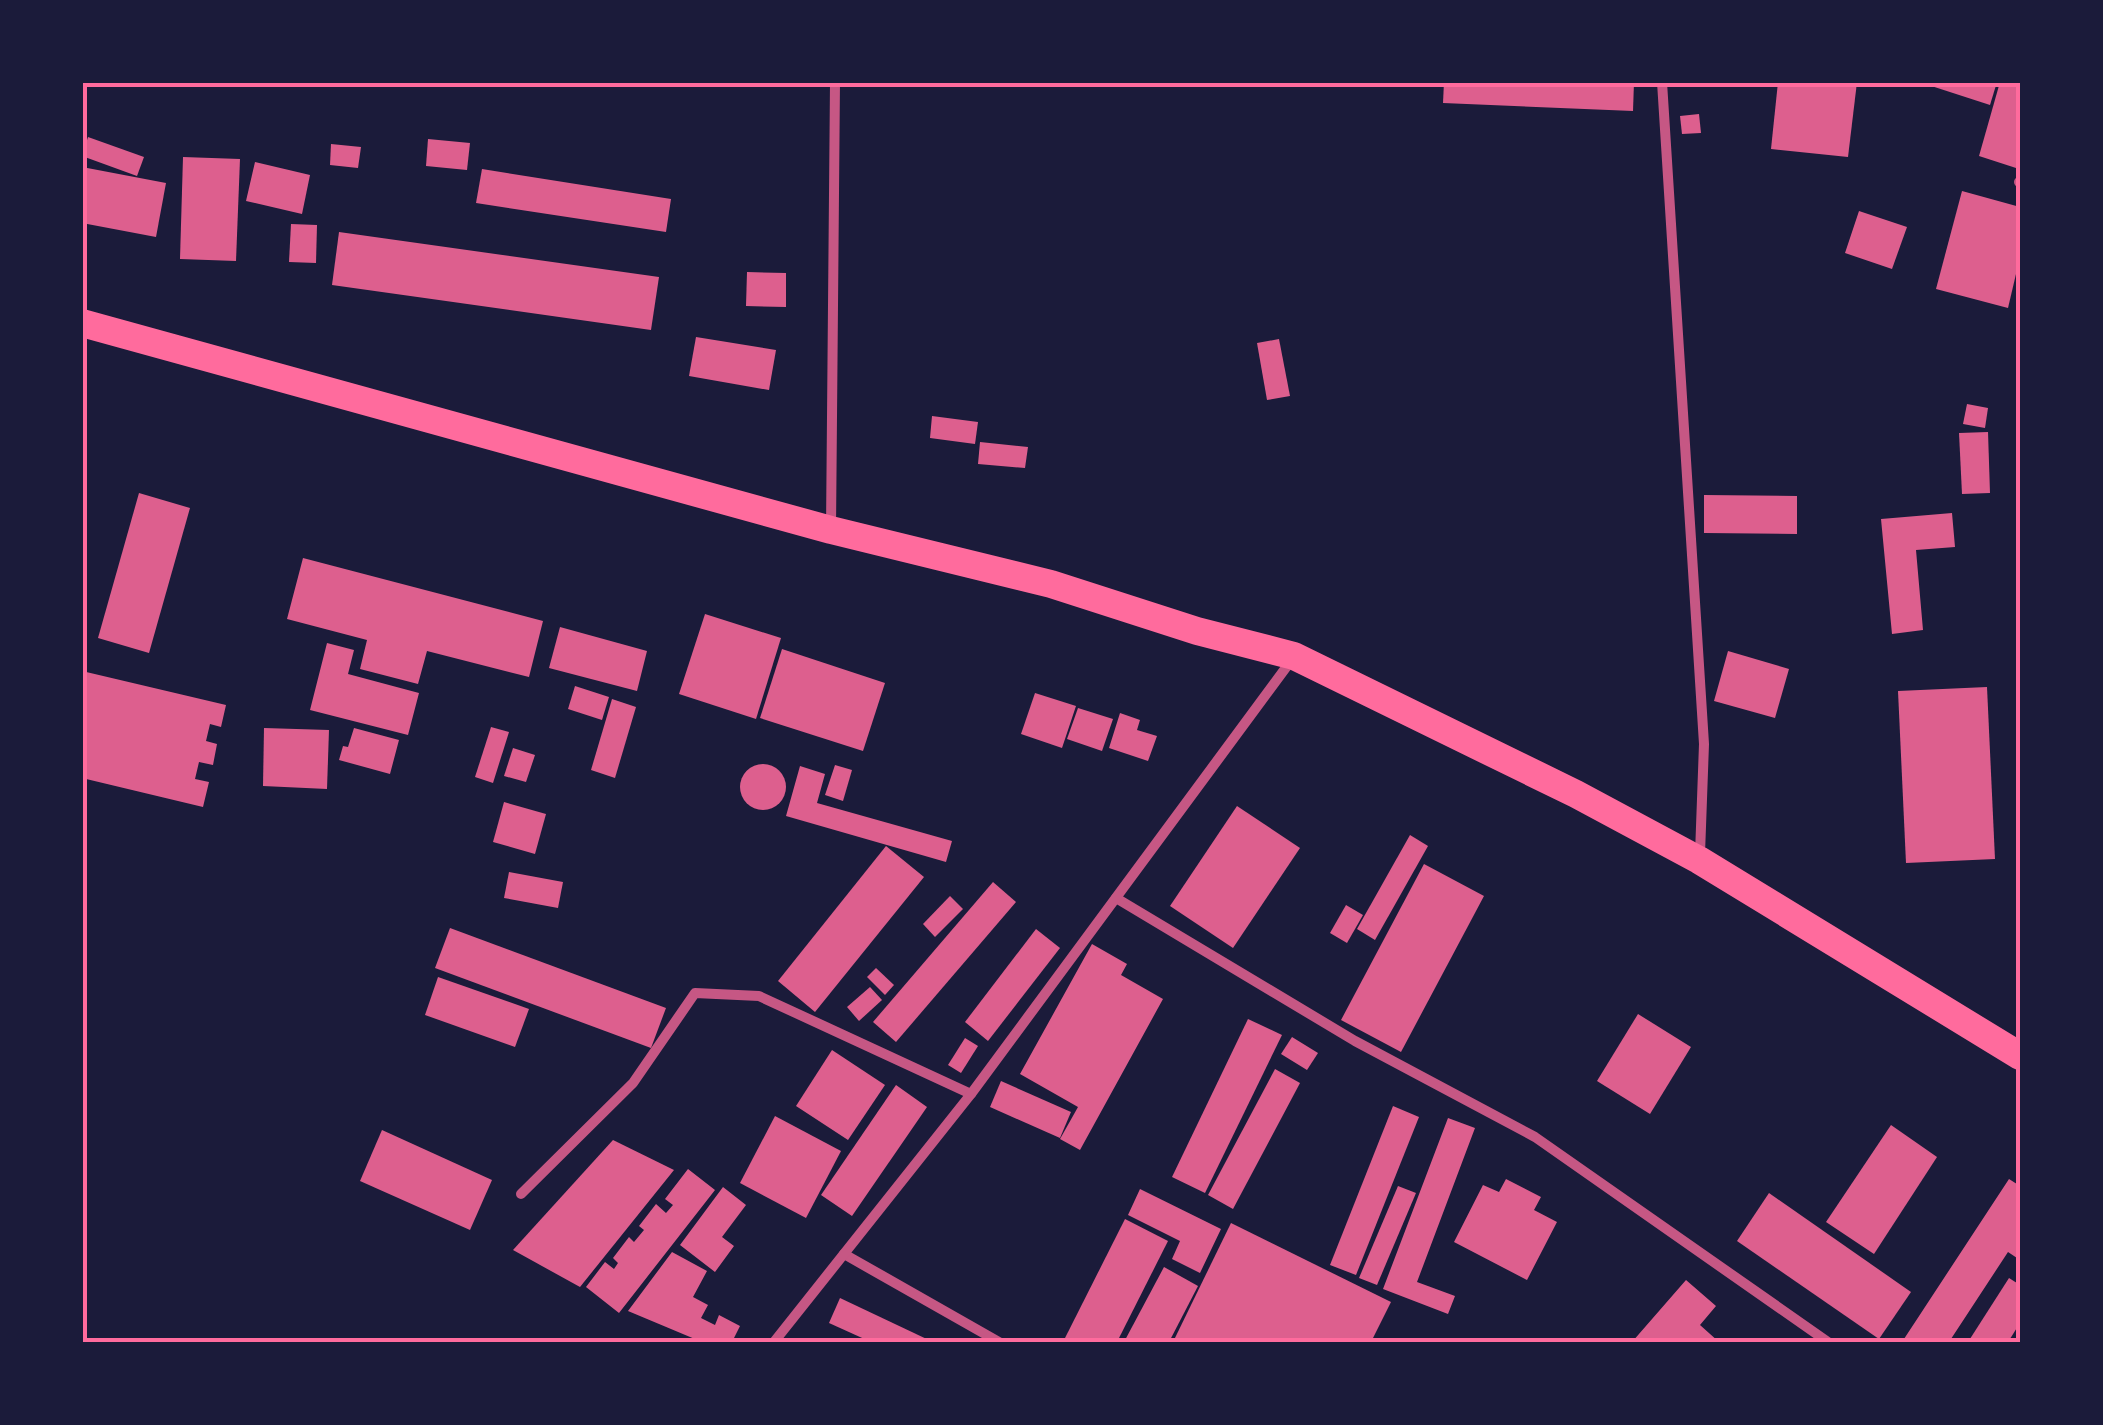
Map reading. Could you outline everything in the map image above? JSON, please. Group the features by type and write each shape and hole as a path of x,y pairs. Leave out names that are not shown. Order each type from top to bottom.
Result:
{"highway":[{"path":"82,323 831,530 1051,584 1197,631 1294,656 1576,794 1700,860 2020,1056"}],"street":[{"path":"831,530 835,82"},
{"path":"1662,82 1704,744 1700,860"},
{"path":"774,1342 971,1094 1294,656"},
{"path":"1116,898 1355,1040 1535,1137 1828,1342"},
{"path":"522,1194 633,1083 694,993 759,996 971,1094"},
{"path":"844,1254 999,1342"}],"building":[{"path":"1444,82 1634,82 1633,111 1443,103"},
{"path":"1778,82 1857,82 1848,157 1771,149"},
{"path":"1919,82 1997,82 1990,105"},
{"path":"2000,82 2020,82 2020,154 2016,168 1979,156"},
{"path":"1699,114 1701,133 1682,134 1680,116"},
{"path":"88,137 144,157 137,176 82,156"},
{"path":"428,139 470,143 467,170 426,166"},
{"path":"331,144 361,147 358,168 330,165"},
{"path":"183,157 240,159 236,261 180,259"},
{"path":"255,162 310,175 302,214 246,201"},
{"path":"82,167 166,183 156,237 82,223"},
{"path":"482,169 671,199 666,232 476,203"},
{"path":"1962,191 2020,207 2020,257 2008,308 1936,289"},
{"path":"1859,211 1907,227 1892,269 1845,253"},
{"path":"291,224 317,225 316,263 289,262"},
{"path":"339,232 659,277 651,330 332,285"},
{"path":"747,272 786,273 786,307 746,306"},
{"path":"696,337 776,350 769,390 689,376"},
{"path":"1279,339 1290,396 1267,400 1257,343"},
{"path":"1967,404 1988,408 1985,428 1963,424"},
{"path":"932,416 978,422 975,444 930,438"},
{"path":"1988,432 1990,493 1962,494 1959,433"},
{"path":"980,442 1028,447 1025,468 978,464"},
{"path":"139,493 190,508 149,653 98,638"},
{"path":"1704,495 1797,496 1797,534 1704,533"},
{"path":"1952,513 1955,547 1916,550 1923,630 1892,634 1881,519"},
{"path":"303,558 543,621 529,677 427,651 418,684 360,669 367,640 287,619"},
{"path":"705,614 781,638 756,719 679,694"},
{"path":"560,627 647,651 637,691 549,668"},
{"path":"327,643 354,650 348,674 419,693 408,735 310,710"},
{"path":"782,649 885,683 863,751 760,718"},
{"path":"1728,651 1789,669 1775,718 1714,701"},
{"path":"82,671 226,705 221,727 210,724 206,741 217,744 213,765 199,762 195,779 209,782 203,807 82,778"},
{"path":"575,686 609,697 602,720 568,709"},
{"path":"1987,687 1995,859 1906,863 1898,691"},
{"path":"1035,693 1076,706 1062,748 1021,734"},
{"path":"612,699 636,707 615,778 591,770"},
{"path":"1078,708 1113,719 1102,751 1067,739"},
{"path":"1120,713 1140,720 1137,730 1157,736 1148,761 1109,748"},
{"path":"491,727 509,732 493,783 475,777"},
{"path":"264,728 329,730 327,789 263,786"},
{"path":"354,728 399,740 390,774 339,760"},
{"path":"513,748 535,755 526,782 504,776"},
{"path":"763,764 779,771 786,787 779,803 763,810 747,803 740,787 747,771"},
{"path":"835,765 852,770 843,801 825,795"},
{"path":"800,766 825,774 817,803 952,841 946,862 786,816"},
{"path":"504,802 546,814 535,854 493,842"},
{"path":"1237,806 1300,848 1233,948 1170,906"},
{"path":"1410,835 1428,846 1375,940 1357,929"},
{"path":"886,846 924,877 815,1012 778,981"},
{"path":"1424,864 1484,896 1401,1052 1341,1020"},
{"path":"509,872 563,882 558,908 504,898"},
{"path":"993,882 1016,902 896,1042 873,1022"},
{"path":"950,896 963,909 935,937 923,924"},
{"path":"1346,905 1363,915 1347,943 1330,933"},
{"path":"450,928 666,1008 651,1048 435,968"},
{"path":"1036,929 1060,948 988,1041 965,1022"},
{"path":"1092,944 1127,964 1121,975 1163,999 1080,1150 1060,1139 1078,1107 1020,1074"},
{"path":"876,968 894,985 885,995 867,977"},
{"path":"438,977 529,1009 515,1047 425,1015"},
{"path":"870,987 882,1000 859,1021 847,1007"},
{"path":"1638,1014 1691,1047 1650,1114 1597,1081"},
{"path":"1248,1019 1282,1035 1205,1193 1172,1177"},
{"path":"1292,1037 1318,1053 1307,1070 1281,1054"},
{"path":"965,1038 978,1046 961,1073 948,1065"},
{"path":"832,1050 885,1085 848,1140 796,1106"},
{"path":"1275,1069 1300,1083 1233,1209 1208,1195"},
{"path":"1001,1081 1071,1112 1060,1138 990,1107"},
{"path":"896,1085 927,1107 852,1216 821,1195"},
{"path":"1393,1106 1419,1117 1356,1275 1330,1265"},
{"path":"775,1116 841,1151 806,1218 740,1183"},
{"path":"1448,1118 1475,1128 1417,1282 1455,1296 1448,1314 1383,1289"},
{"path":"1891,1125 1937,1157 1874,1254 1826,1222"},
{"path":"382,1130 492,1180 470,1230 360,1181"},
{"path":"613,1140 674,1170 580,1287 513,1250"},
{"path":"688,1169 715,1190 619,1313 586,1287 605,1262 614,1269 618,1263 613,1258 629,1237 634,1242 644,1230 639,1226 656,1204 666,1213 673,1205 665,1199"},
{"path":"1506,1179 1541,1197 1534,1210 1557,1222 1527,1280 1454,1242 1483,1185 1499,1192"},
{"path":"2009,1179 2020,1186 2020,1260 2008,1252 1949,1342 1902,1342"},
{"path":"1398,1186 1416,1193 1377,1285 1359,1278"},
{"path":"723,1187 746,1205 722,1237 734,1246 715,1272 680,1245"},
{"path":"1140,1189 1221,1229 1200,1273 1172,1259 1180,1241 1128,1215"},
{"path":"1769,1193 1911,1292 1879,1339 1737,1241"},
{"path":"1125,1219 1168,1241 1117,1342 1063,1342"},
{"path":"1231,1223 1391,1302 1371,1342 1173,1342"},
{"path":"672,1252 707,1271 693,1297 708,1305 701,1318 715,1325 719,1315 740,1326 732,1342 702,1342 628,1311"},
{"path":"1164,1267 1198,1286 1169,1342 1124,1342"},
{"path":"2009,1278 2020,1285 2020,1323 2008,1342 1968,1342"},
{"path":"1686,1280 1716,1306 1700,1325 1719,1342 1632,1342"},
{"path":"840,1298 933,1342 871,1342 829,1323"}]}
